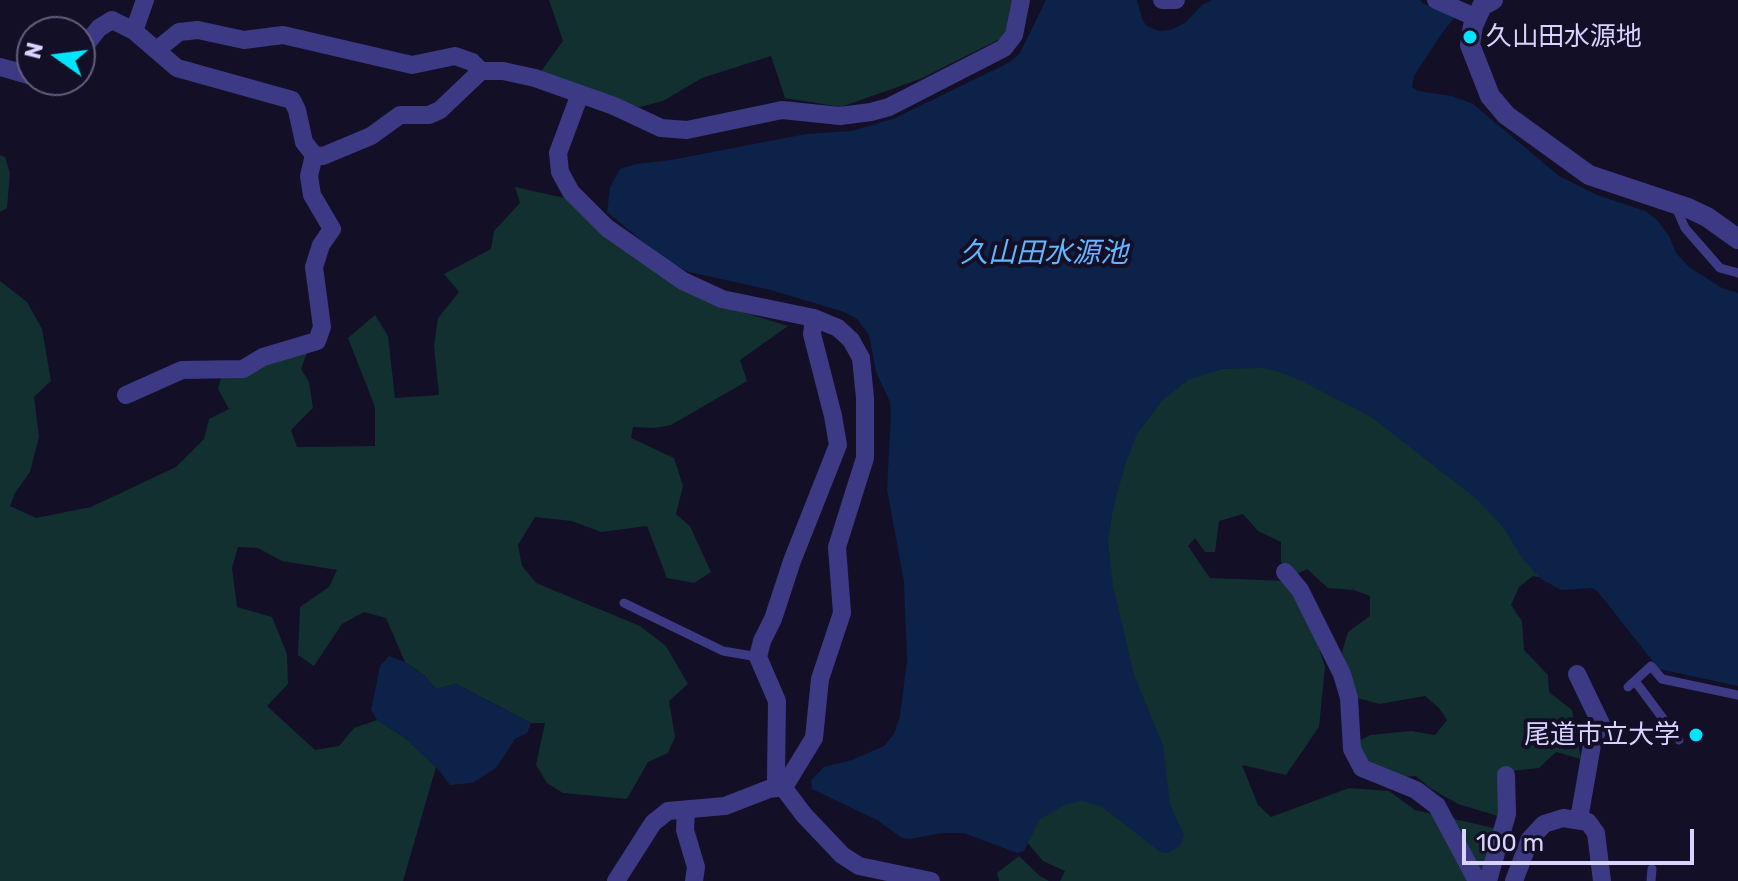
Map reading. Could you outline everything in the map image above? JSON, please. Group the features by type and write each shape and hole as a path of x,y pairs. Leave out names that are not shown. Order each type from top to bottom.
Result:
{"street":[{"path":"134,31 145,0"},
{"path":"96,32 112,20 134,31 177,68 292,100 304,142 314,155 323,156 371,136 400,115 429,115 440,110 481,71 503,71 535,78 614,106 661,128 687,130 782,110 840,116 871,112 889,107 1004,48 1014,35 1021,0"},
{"path":"1162,0 1176,0"},
{"path":"1436,0 1470,15"},
{"path":"1470,15 1493,0"},
{"path":"1470,15 1470,45 1490,96 1506,115 1589,175 1707,217 1738,239"},
{"path":"158,49 179,32 198,30 244,40 283,35 412,65 455,56 472,62 481,71"},
{"path":"580,94 558,153 560,172 571,192 607,228 683,281 722,299 814,318 838,328 851,340 861,358 865,458 837,547 842,613 820,679 814,738 784,787"},
{"path":"126,395 182,370 243,369 263,357 317,341 322,327 314,267 321,245 332,229 312,195 309,176 314,155"},
{"path":"814,318 812,334 838,445 758,657 777,701 776,778 804,815 842,855 859,866 929,881"},
{"path":"1285,572 1300,590 1342,674 1349,698 1352,749 1362,768 1416,790 1437,806 1477,881"},
{"path":"1577,674 1601,724 1593,739 1579,819"},
{"path":"1488,881 1507,814 1506,775"},
{"path":"616,881 653,823 668,811 725,806 769,789 784,787"},
{"path":"686,811 685,830 696,867 694,881"},
{"path":"1514,881 1530,839 1544,824 1563,818 1588,822 1596,833 1602,881"}],"lane":[{"path":"1674,203 1685,228 1720,268 1738,273"},
{"path":"624,603 723,651 758,657"},
{"path":"1679,740 1631,684 1651,666 1662,679 1738,695"},
{"path":"1651,881 1652,869"}],"green space":[{"path":"549,0 1012,0 1012,33 920,79 841,107 785,98 771,56 702,78 663,101 640,107 539,74 563,41"},
{"path":"0,155 5,157 10,173 7,208 0,212"},
{"path":"515,187 569,199 726,307 788,326 740,360 747,381 671,425 633,427 631,438 674,458 683,486 676,514 690,526 711,572 694,583 667,578 647,526 601,532 572,521 535,517 518,545 522,566 536,583 640,626 666,646 688,684 669,701 675,737 668,753 648,762 627,799 563,793 547,783 536,765 545,723 531,723 456,684 436,689 424,675 405,662 386,618 364,612 342,624 314,666 298,655 300,607 329,587 337,570 282,561 258,548 238,547 232,568 237,607 272,617 287,654 288,684 267,706 315,750 339,746 354,728 377,720 404,737 436,767 403,881 0,881 0,281 27,302 42,329 51,381 34,397 39,437 30,472 10,506 36,518 91,507 176,467 204,439 209,419 229,409 218,389 221,378 308,350 301,369 309,382 313,408 291,430 297,447 375,446 375,407 348,338 375,315 388,336 395,398 439,395 434,346 438,318 459,292 444,274 491,249 494,231 520,203"},
{"path":"1212,351 1395,406 1561,581 1533,576 1519,587 1511,605 1522,621 1524,650 1548,675 1549,692 1572,710 1581,759 1556,752 1539,768 1502,772 1498,816 1458,804 1416,776 1378,779 1357,760 1359,741 1370,735 1411,731 1435,735 1447,720 1425,696 1379,704 1354,697 1342,652 1348,632 1370,616 1370,596 1354,590 1328,588 1307,569 1297,574 1281,562 1281,542 1258,531 1243,514 1219,521 1215,552 1205,552 1195,538 1188,546 1210,578 1287,581 1313,629 1325,667 1319,727 1286,775 1242,765 1258,805 1271,817 1349,788 1389,791 1415,810 1498,829 1488,859 1476,881 1060,881 1065,871 1043,861 1027,842 1026,810 1127,711 1098,499 1139,421"},
{"path":"1019,856 1049,881 999,881 997,873"}],"water":[{"name":"久山田水源池","path":"1046,0 1137,0 1143,21 1159,31 1185,23 1202,5 1212,0 1420,0 1456,16 1414,76 1412,87 1473,104 1559,176 1597,195 1645,211 1657,220 1669,236 1676,253 1689,267 1722,288 1738,293 1738,686 1659,669 1598,592 1592,588 1561,590 1541,579 1522,558 1502,526 1474,497 1371,417 1277,371 1261,368 1222,369 1188,380 1162,401 1137,434 1113,509 1108,542 1113,585 1134,675 1163,745 1170,804 1184,835 1180,846 1168,853 1160,852 1101,806 1082,801 1067,804 1040,819 1024,851 1017,853 964,833 902,838 877,820 812,789 811,780 824,767 852,760 884,746 894,734 900,716 907,660 904,582 887,489 890,402 876,372 869,335 857,319 844,312 771,290 689,272 669,263 607,212 610,187 620,169 636,164 806,134 852,131 895,118 1010,62 1020,53"},
{"path":"389,656 424,675 436,689 456,684 531,723 527,733 515,739 496,768 472,783 450,785 436,767 404,737 377,720 371,710 380,666"}],"place":[{"name":"久山田水源地","path":"1470,37"},
{"name":"尾道市立大学","path":"1696,735"}]}
